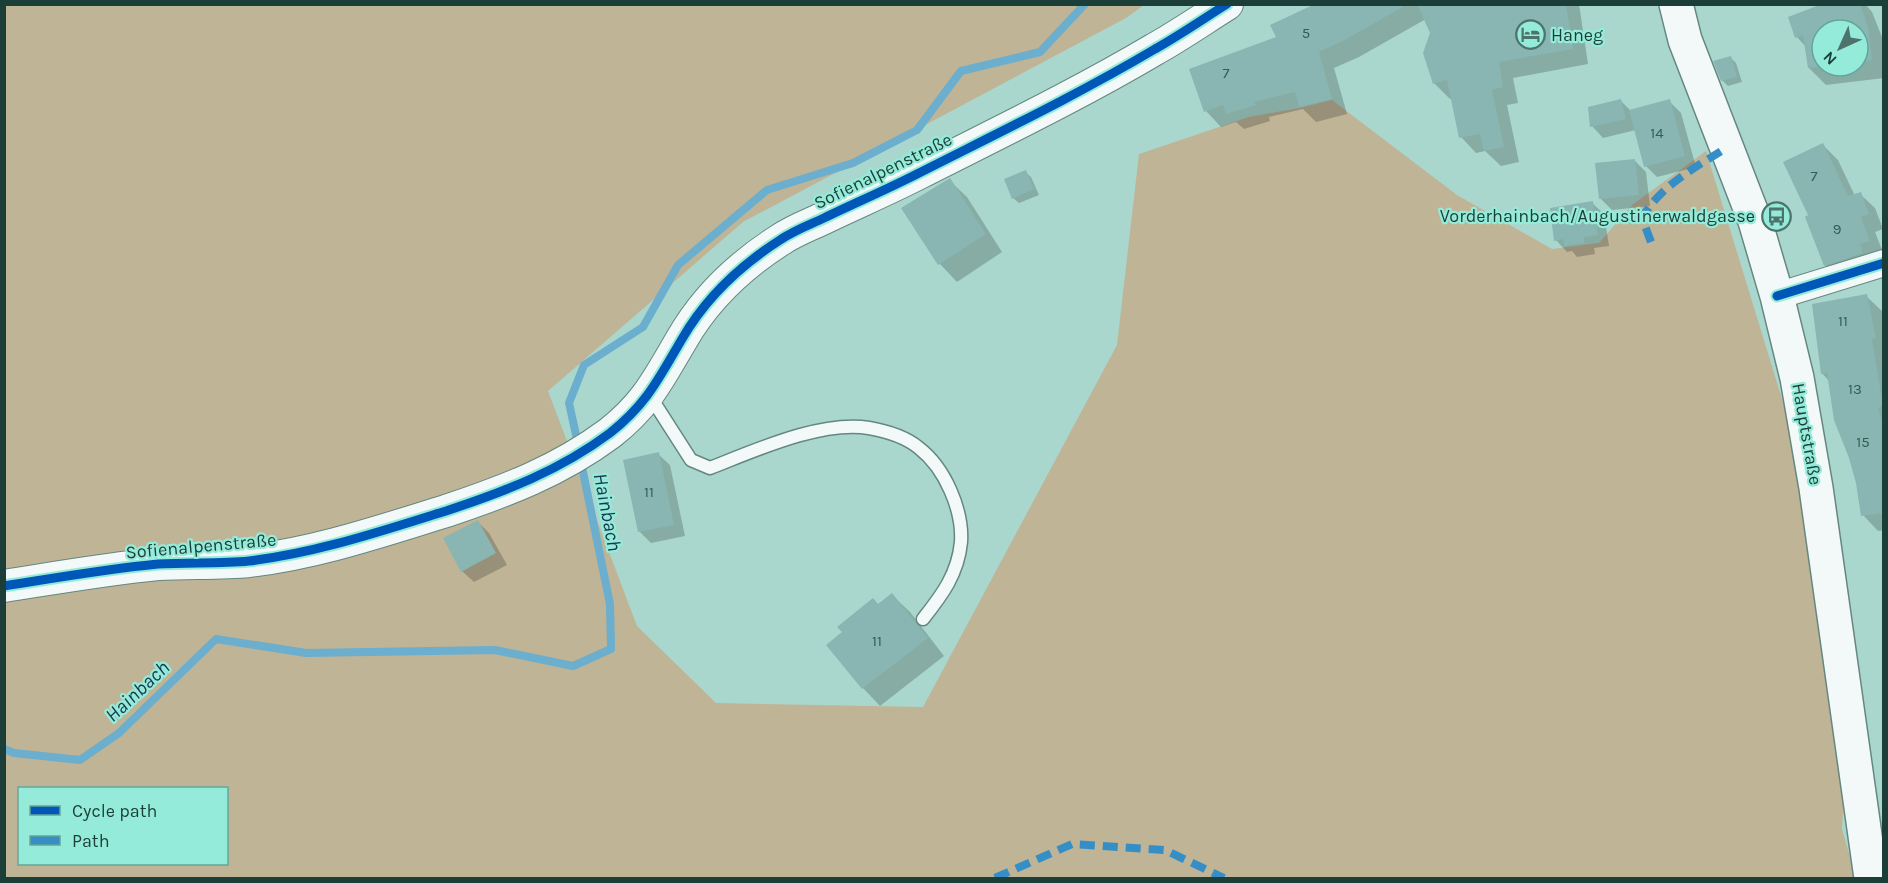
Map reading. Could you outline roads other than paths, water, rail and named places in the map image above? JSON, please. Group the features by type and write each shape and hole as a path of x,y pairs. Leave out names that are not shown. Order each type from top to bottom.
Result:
{"main road":[{"name":"Hauptstraße","path":"1676,4 1685,40 1747,199 1777,296 1797,378 1816,488 1871,879"}],"street":[{"name":"Sofienalpenstraße","path":"4,585 158,564 248,561 303,552 357,539 484,498 539,477 566,463 611,432 649,395 700,314 721,288 755,256 785,237 914,176 1157,49 1227,4"},
{"path":"1777,296 1884,263"}],"lane":[{"path":"649,395 691,460 710,468 797,436 839,428 868,428 900,436 920,448 933,462 947,484 956,506 961,543 946,590 923,619"}],"waterway":[{"name":"Hainbach","path":"578,444 569,403 584,365 643,327 678,265 767,190 853,163 917,130 961,71 1040,52 1085,4"},
{"name":"Hainbach","path":"4,749 14,753 80,760 119,733 216,639 306,653 495,650 573,666 611,649 610,604 581,462"}],"place":[{"name":"Haneg","path":"1530,35"},
{"name":"Vorderhainbach/Augustinerwaldgasse","path":"1776,216"}]}
